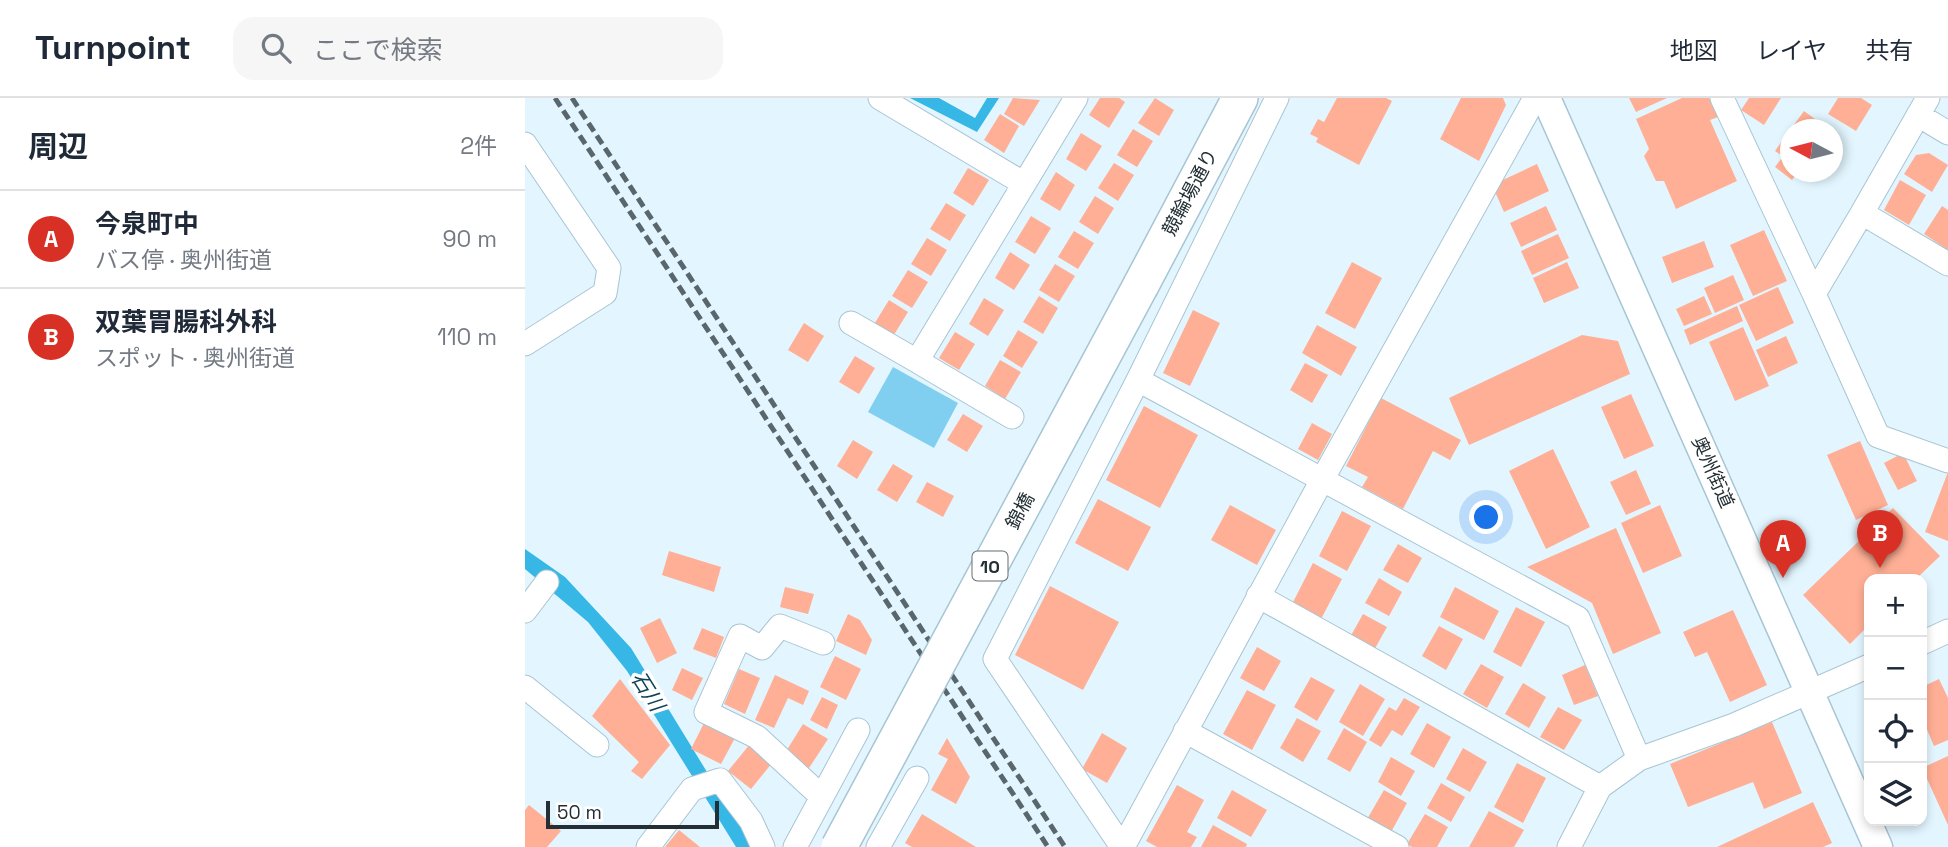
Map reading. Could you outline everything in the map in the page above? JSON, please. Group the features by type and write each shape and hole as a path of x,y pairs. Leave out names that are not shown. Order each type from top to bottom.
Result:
{"main road":[{"name":"競輪場通り","path":"1141,285 1240,98"},
{"name":"錦橋","path":"839,847 1141,285"}],"street":[{"path":"880,98 1023,183"},
{"path":"917,361 1076,98"},
{"path":"1277,98 1138,380 995,659 1123,847 1258,596 1535,98"},
{"name":"奥州街道","path":"1546,98 1878,847"},
{"path":"1722,98 1878,436 1948,461"},
{"path":"1814,294 1923,106 1948,133"},
{"path":"525,145 609,268 605,293 525,344"},
{"path":"1862,213 1948,264"},
{"path":"851,323 1012,417"},
{"path":"1138,380 1578,618 1639,759"},
{"path":"525,611 547,582"},
{"path":"1258,596 1600,787"},
{"path":"823,643 780,626 762,648 740,636 706,712 757,737 823,797"},
{"path":"1927,641 1948,631"},
{"path":"1569,847 1600,787 1639,759 1734,725 1864,668"},
{"path":"525,687 597,746"},
{"path":"795,847 858,730"},
{"path":"1185,731 1397,847"},
{"path":"877,847 917,778"},
{"path":"648,847 692,789 720,780 751,821 764,847"}],"shaded area":[{"path":"893,367 958,403 934,448 868,412"}],"water":[{"path":"910,98 939,98 975,118 987,98 999,98 977,132"},
{"name":"石川","path":"525,549 565,577 631,648 753,847 736,847 627,671 588,622 525,569"}],"building":[{"path":"1013,98 1040,100 1024,126 1004,114"},
{"path":"1100,98 1119,98 1125,102 1109,128 1089,115"},
{"path":"1155,98 1174,110 1159,136 1138,123"},
{"path":"1337,98 1386,98 1392,101 1359,165 1316,142 1318,138 1310,134 1318,119 1324,122"},
{"path":"1461,98 1503,98 1506,105 1479,161 1440,139"},
{"path":"1629,98 1667,98 1636,112"},
{"path":"1682,98 1709,98 1718,117 1710,120 1737,181 1676,209 1664,181 1656,181 1644,156 1649,149 1636,119"},
{"path":"1749,98 1781,98 1764,125 1741,110"},
{"path":"1838,98 1861,98 1872,105 1856,131 1843,123 1843,119 1836,119 1828,114"},
{"path":"1804,111 1815,119 1798,119"},
{"path":"1000,114 1019,126 1004,153 984,140"},
{"path":"1133,129 1153,141 1137,167 1117,155"},
{"path":"1081,133 1102,146 1086,171 1066,159"},
{"path":"1929,153 1948,165 1932,192 1904,174 1916,155"},
{"path":"1114,163 1134,175 1118,201 1098,188"},
{"path":"1537,164 1549,191 1504,212 1492,185"},
{"path":"968,168 989,180 973,206 953,193"},
{"path":"1056,172 1075,185 1060,211 1040,199"},
{"path":"1900,180 1926,195 1909,225 1884,210"},
{"path":"1095,196 1114,208 1098,234 1079,222"},
{"path":"946,203 966,215 950,241 930,229"},
{"path":"1546,206 1557,230 1521,247 1510,223"},
{"path":"1942,206 1948,210 1948,250 1924,234"},
{"path":"1031,216 1051,228 1035,254 1015,242"},
{"path":"1764,230 1787,281 1753,296 1730,245"},
{"path":"1074,231 1094,243 1078,269 1058,257"},
{"path":"1558,234 1569,258 1532,275 1521,251"},
{"path":"927,238 947,250 931,276 911,264"},
{"path":"1704,241 1714,267 1672,283 1662,257"},
{"path":"1010,252 1030,265 1014,290 995,278"},
{"path":"1352,262 1382,278 1355,329 1325,313"},
{"path":"1567,262 1579,288 1544,303 1533,278"},
{"path":"1055,264 1075,276 1059,302 1039,290"},
{"path":"908,270 928,282 912,308 892,296"},
{"path":"1733,275 1744,300 1715,313 1704,288"},
{"path":"1778,287 1794,323 1756,341 1739,305"},
{"path":"1039,296 1058,308 1043,334 1023,322"},
{"path":"1704,296 1712,314 1684,326 1676,309"},
{"path":"984,298 1004,310 988,336 969,324"},
{"path":"889,300 908,312 892,338 873,326"},
{"path":"1737,306 1743,321 1690,345 1684,330"},
{"path":"1193,310 1220,323 1190,386 1163,373"},
{"path":"804,323 824,336 808,362 788,350"},
{"path":"1317,325 1357,347 1341,376 1302,353"},
{"path":"1743,327 1769,386 1735,401 1709,342"},
{"path":"1018,330 1038,342 1022,368 1003,356"},
{"path":"955,332 975,344 959,370 939,358"},
{"path":"1582,335 1618,341 1630,374 1469,445 1449,398"},
{"path":"1786,336 1798,363 1768,377 1756,350"},
{"path":"855,356 875,368 859,394 839,382"},
{"path":"1000,360 1021,372 1005,399 985,386"},
{"path":"1305,363 1328,375 1312,403 1290,390"},
{"path":"1631,394 1654,446 1624,459 1601,407"},
{"path":"1381,398 1461,440 1450,460 1433,451 1403,509 1362,487 1368,477 1346,466"},
{"path":"1144,406 1198,435 1160,508 1106,480"},
{"path":"963,414 983,426 967,452 947,440"},
{"path":"1312,423 1332,434 1318,460 1298,449"},
{"path":"853,440 873,452 857,479 837,466"},
{"path":"1860,441 1888,505 1856,520 1827,455"},
{"path":"1553,449 1590,527 1546,549 1509,471"},
{"path":"1903,453 1917,481 1898,490 1884,463"},
{"path":"893,464 913,476 897,502 877,490"},
{"path":"1636,470 1651,504 1626,515 1610,482"},
{"path":"1948,472 1948,541 1925,532"},
{"path":"927,482 954,496 943,517 916,502"},
{"path":"1098,499 1151,527 1128,571 1075,543"},
{"path":"1230,505 1276,530 1257,565 1211,540"},
{"path":"1660,505 1682,556 1643,573 1621,523"},
{"path":"1893,508 1940,556 1921,574 1864,574 1864,630 1850,644 1803,595"},
{"path":"1342,511 1371,526 1347,571 1319,556"},
{"path":"1616,528 1661,633 1613,654 1592,603 1527,567"},
{"path":"1398,544 1422,558 1408,583 1383,570"},
{"path":"669,551 721,567 714,592 662,575"},
{"path":"1313,563 1342,579 1319,623 1290,608"},
{"path":"1379,578 1402,592 1389,616 1365,603"},
{"path":"1050,586 1119,622 1083,690 1015,655"},
{"path":"785,587 814,594 808,614 780,607"},
{"path":"1455,587 1499,611 1484,640 1440,617"},
{"path":"1516,607 1545,622 1521,667 1493,652"},
{"path":"1733,610 1767,685 1730,702 1707,652 1695,657 1683,632"},
{"path":"848,614 860,620 872,640 866,655 836,641"},
{"path":"1363,614 1387,627 1373,652 1349,639"},
{"path":"660,618 677,653 657,663 640,628"},
{"path":"1439,626 1463,639 1446,670 1422,656"},
{"path":"702,628 724,637 716,658 693,649"},
{"path":"1257,647 1281,661 1264,691 1240,678"},
{"path":"835,656 861,669 846,700 820,687"},
{"path":"1481,664 1504,677 1487,708 1463,694"},
{"path":"1585,665 1598,696 1574,705 1562,675"},
{"path":"682,668 703,678 692,700 672,690"},
{"path":"739,669 760,678 745,714 724,704"},
{"path":"775,675 809,691 803,705 788,698 774,728 755,720"},
{"path":"1311,677 1335,690 1317,721 1294,707"},
{"path":"620,679 670,745 642,779 631,771 639,762 592,716"},
{"path":"1939,679 1948,698 1948,740 1934,746 1927,730 1927,685"},
{"path":"1523,683 1546,697 1529,728 1505,714"},
{"path":"1360,684 1385,699 1363,736 1339,722"},
{"path":"1247,690 1276,705 1252,750 1223,734"},
{"path":"822,697 838,705 827,729 810,720"},
{"path":"1404,698 1420,707 1402,736 1392,730 1381,747 1369,740 1389,707 1396,711"},
{"path":"1558,707 1582,720 1564,750 1540,737"},
{"path":"1297,718 1321,731 1303,762 1280,748"},
{"path":"1772,722 1802,793 1764,809 1753,782 1688,807 1670,764"},
{"path":"704,723 735,738 721,764 691,749"},
{"path":"1427,723 1451,737 1434,768 1410,754"},
{"path":"803,724 828,739 809,768 785,753"},
{"path":"1344,728 1367,742 1350,772 1327,759"},
{"path":"1102,733 1127,748 1107,783 1082,769"},
{"path":"947,738 970,777 956,804 931,790 948,759 938,754"},
{"path":"750,744 772,763 751,789 728,771"},
{"path":"1463,748 1487,762 1470,792 1446,779"},
{"path":"1948,756 1948,825 1927,779 1927,766"},
{"path":"1391,757 1415,771 1401,796 1378,782"},
{"path":"1517,763 1546,778 1523,823 1494,807"},
{"path":"1441,783 1465,797 1451,822 1427,808"},
{"path":"1177,785 1204,800 1187,832 1197,837 1191,847 1157,847 1146,841"},
{"path":"1232,790 1267,810 1251,837 1217,818"},
{"path":"1384,790 1407,803 1390,834 1366,821"},
{"path":"1813,802 1832,843 1823,847 1717,847"},
{"path":"529,805 561,831 547,847 525,847 525,810"},
{"path":"1489,811 1524,830 1514,847 1469,847"},
{"path":"922,814 976,847 912,847 905,843"},
{"path":"1425,814 1448,827 1437,847 1412,847 1407,844"},
{"path":"1213,825 1247,844 1246,847 1201,847"},
{"path":"679,830 700,847 665,847"}],"railway":[{"path":"555,98 1048,847"},
{"path":"572,98 1065,847"}],"place":[{"name":"双葉胃腸科外科","path":"1880,568"},
{"name":"今泉町中","path":"1783,578"}]}
